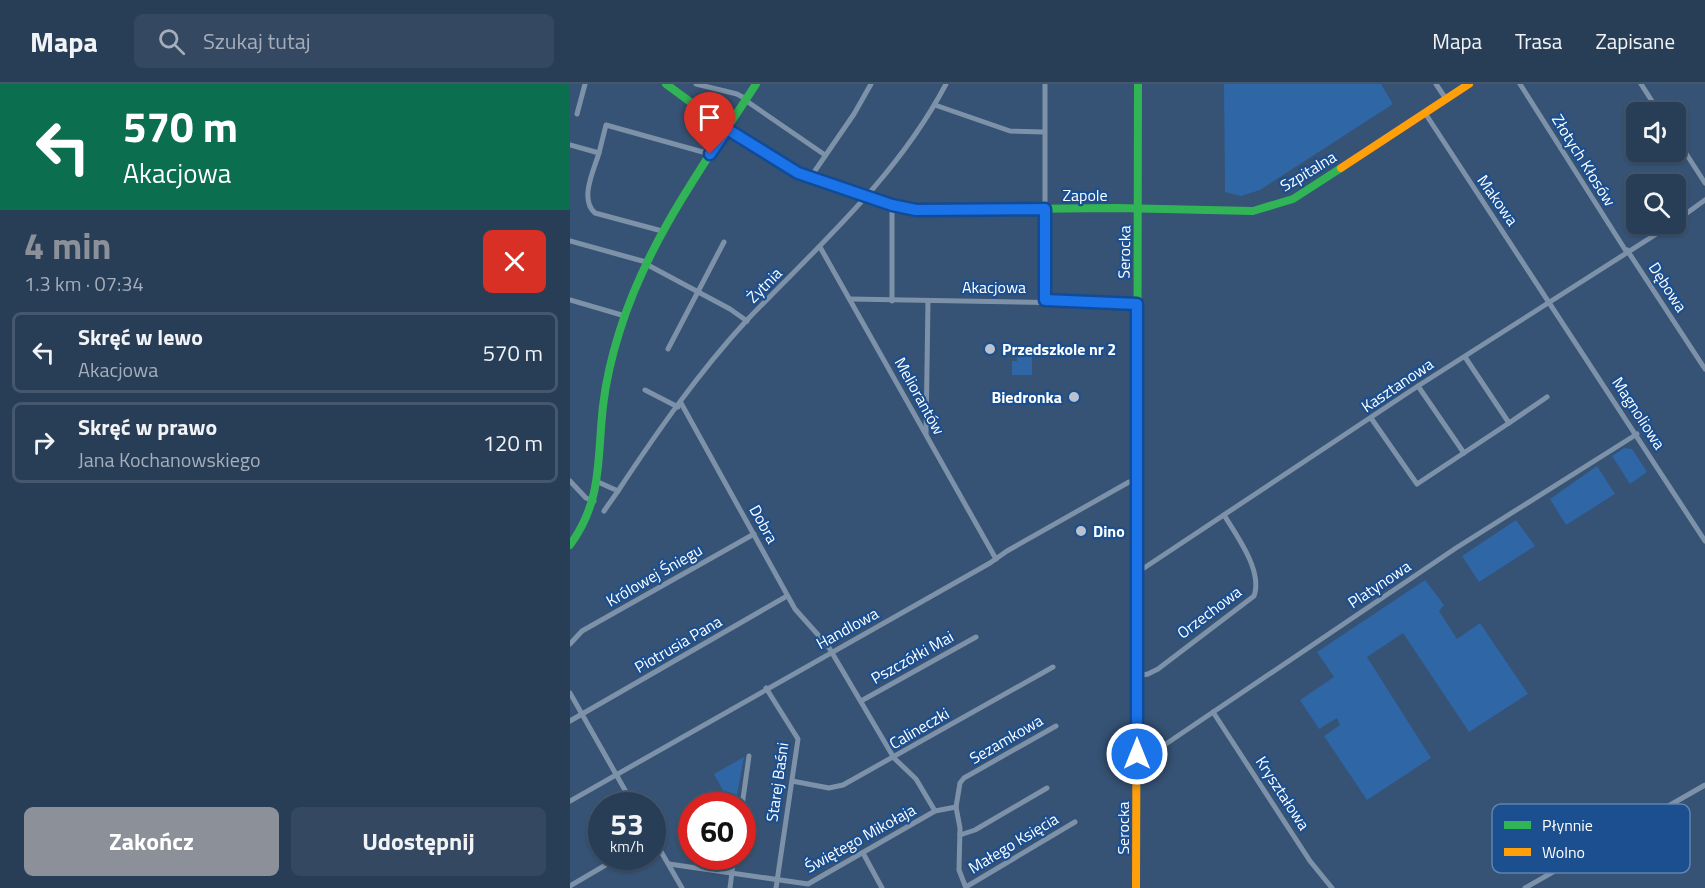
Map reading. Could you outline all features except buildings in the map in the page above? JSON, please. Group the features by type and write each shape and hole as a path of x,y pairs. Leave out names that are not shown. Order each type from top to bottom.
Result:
{"street":[{"path":"577,114 585,84"},
{"path":"696,84 737,94 825,155"},
{"path":"570,546 587,521 595,501 603,403 625,316 646,263 662,231 756,84"},
{"path":"810,178 854,114 871,84"},
{"name":"Żytnia","path":"604,511 679,405 747,321 868,197 909,145 946,84"},
{"path":"1045,84 1045,300"},
{"name":"Serocka","path":"1136,888 1138,84"},
{"path":"1436,84 1446,99"},
{"name":"Szpitalna","path":"1139,209 1237,211 1271,207 1293,199 1468,84"},
{"name":"Złotych Kłosów","path":"1520,84 1627,251"},
{"path":"1641,84 1653,102"},
{"name":"Zapole","path":"669,85 727,129 791,170 892,205 916,210 1139,209"},
{"path":"935,105 1010,131 1044,132"},
{"name":"Makowa","path":"1425,113 1548,302"},
{"path":"662,231 591,210 587,194 606,125 710,154"},
{"path":"570,146 599,153"},
{"path":"1686,154 1705,183"},
{"name":"Kasztanowa","path":"1686,213 1705,200"},
{"path":"892,205 892,301"},
{"name":"Kasztanowa","path":"1137,569 1144,568 1418,386 1655,234"},
{"path":"570,241 646,263 747,321"},
{"path":"668,349 724,242"},
{"name":"Meliorantów","path":"820,248 996,559"},
{"name":"Dębowa","path":"1627,251 1705,369"},
{"name":"Akacjowa","path":"850,299 1045,300 1137,304"},
{"path":"570,300 625,316"},
{"path":"926,435 928,301"},
{"name":"Magnoliowa","path":"1548,302 1637,434 1705,541"},
{"path":"1465,357 1509,423"},
{"path":"1418,386 1464,453"},
{"path":"645,390 679,405"},
{"path":"1371,418 1417,484 1547,397"},
{"name":"Dobra","path":"679,405 787,596 832,652"},
{"name":"Platynowa","path":"1137,754 1149,754 1157,750 1456,548 1637,434"},
{"path":"570,481 587,499 595,501"},
{"path":"598,482 618,491"},
{"name":"Handlowa","path":"570,801 1120,487 1137,482"},
{"name":"Orzechowa","path":"1137,676 1158,669 1254,596 1255,586 1246,549 1224,516"},
{"name":"Królowej Śniegu","path":"570,644 582,631 754,534"},
{"name":"Piotrusia Pana","path":"570,721 787,596"},
{"name":"Pszczółki Mai","path":"861,701 976,637"},
{"name":"Pszczółki Mai","path":"832,652 894,758 916,779 935,811"},
{"name":"Calineczki","path":"792,781 835,788 894,758 1053,667"},
{"name":"Starej Baśni","path":"766,688 798,739 776,888"},
{"path":"570,693 625,792"},
{"name":"Kryształowa","path":"1214,712 1310,861 1332,888"},
{"name":"Sezamkowa","path":"956,807 960,783 964,778 1056,726"},
{"path":"744,792 749,756"},
{"path":"1672,804 1705,785"},
{"path":"960,835 975,830 1047,788"},
{"path":"956,807 960,835 959,870 966,888"},
{"name":"Świętego Mikołaja","path":"669,864 809,886 935,811 956,807"},
{"name":"Małego Księcia","path":"966,888 1075,822"},
{"path":"863,853 882,888"},
{"path":"666,859 682,888"},
{"path":"570,886 597,870"},
{"path":"730,888 732,870"},
{"path":"1525,888 1551,873"}],"shaded area":[{"path":"1224,84 1381,84 1393,104 1260,190 1241,196 1225,192"},
{"path":"1018,346 1032,346 1032,375 1012,375 1012,361 1017,361"},
{"path":"1624,448 1632,449 1647,472 1630,484 1612,456"},
{"path":"1597,466 1615,494 1566,525 1550,499"},
{"path":"1516,520 1535,546 1479,582 1462,556"},
{"path":"1425,580 1444,605 1439,611 1457,639 1480,623 1528,694 1469,732 1403,633 1367,657 1431,758 1367,800 1324,736 1340,725 1337,718 1319,729 1300,700 1334,677 1317,652"},
{"path":"744,757 737,792 724,792 714,774"}],"traffic: fast":[{"path":"666,84 746,143 797,173 855,195 916,210 1117,208 1253,211 1293,199 1341,168"},
{"path":"570,545 581,528 593,495 597,478 603,406 608,377 617,339 632,297 679,203 756,84"},
{"path":"1137,567 1138,84"}],"traffic: slow":[{"path":"1341,168 1469,84"},
{"path":"1136,888 1137,567"}],"place":[{"name":"Przedszkole nr 2","path":"990,349"},
{"name":"Biedronka","path":"1074,397"},
{"name":"Dino","path":"1081,531"}],"route":[{"path":"710,154 727,129 791,170 892,205 916,210 1045,209 1045,300 1137,304 1137,754"}]}
